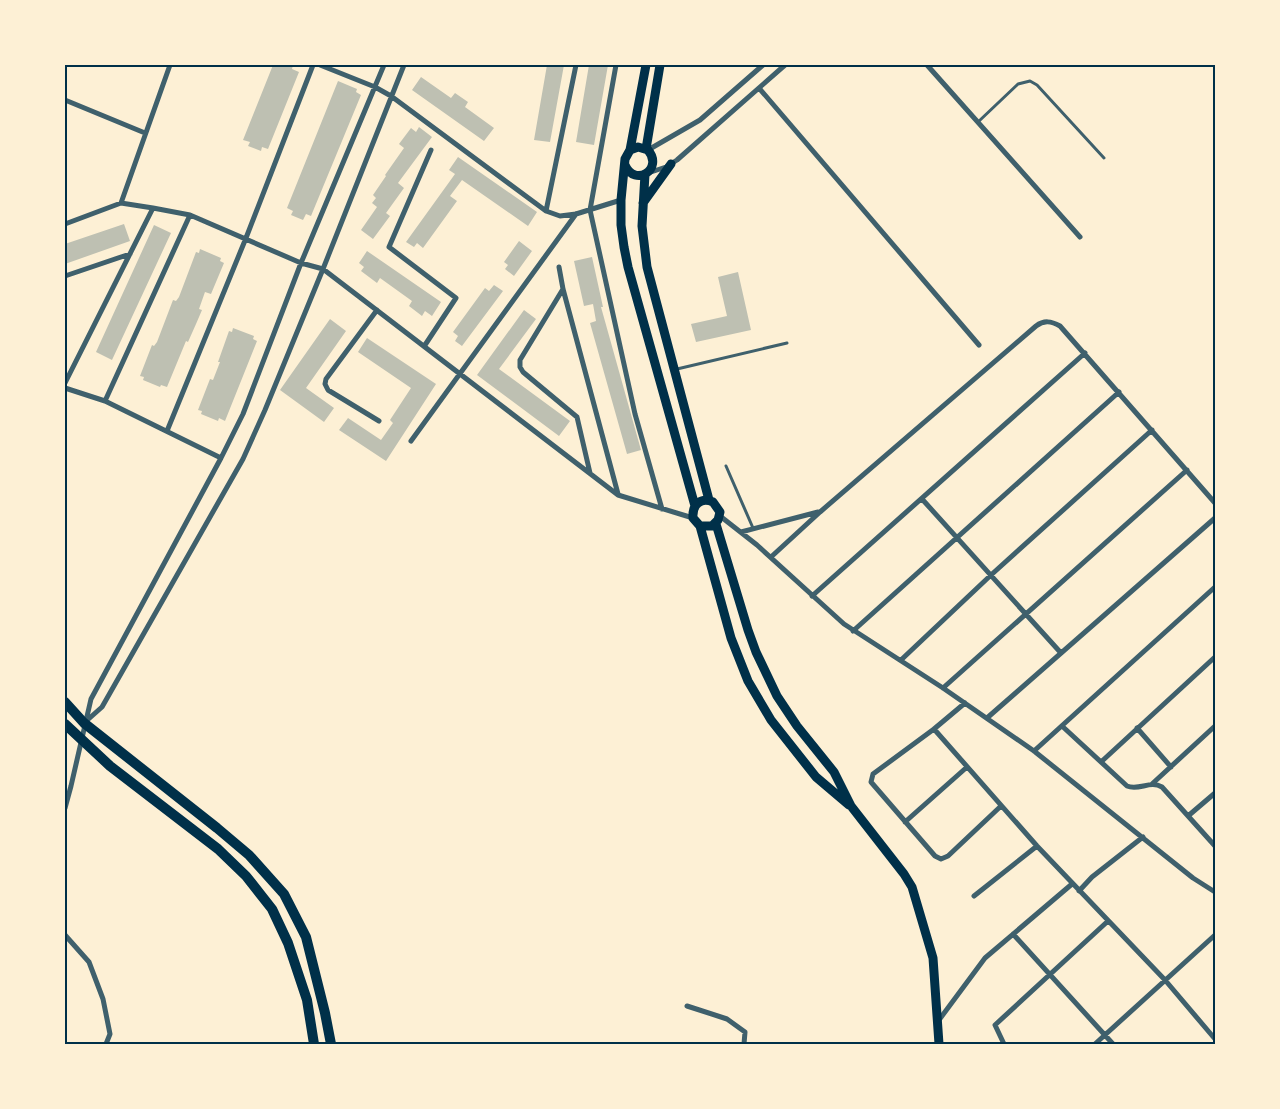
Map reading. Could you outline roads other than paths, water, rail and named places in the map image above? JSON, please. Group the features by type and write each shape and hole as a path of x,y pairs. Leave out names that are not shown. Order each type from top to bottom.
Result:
{"main road":[{"path":"643,65 630,150 626,155 621,200 621,224 628,266 695,506 693,518 700,526 731,638 739,661 752,688 771,720 816,778 851,806"},
{"path":"647,149 660,65"},
{"path":"625,165 631,174 638,176 650,170 653,162 651,153 647,149 638,147 630,150"},
{"path":"642,206 672,164"},
{"path":"646,173 642,206 642,235 647,267 709,500"},
{"path":"695,506 701,501 709,500 719,508 718,520 748,630 766,676 797,726 834,772 851,806 912,887 933,958 939,1044"},
{"path":"700,526 708,527 718,520"},
{"path":"65,702 84,723 217,828 249,856 284,894 306,937 331,1044"},
{"path":"65,724 110,766 218,849 246,876 272,909 288,943 307,1000 314,1044"}],"street":[{"path":"121,203 170,65"},
{"path":"167,431 246,238 313,65"},
{"path":"320,65 375,87 391,96 546,211 560,216 576,214 621,200"},
{"path":"65,808 72,786 84,723 91,699 243,414 301,262 384,65"},
{"path":"84,723 102,707 243,459 323,270 404,65"},
{"path":"546,211 576,65"},
{"path":"616,65 590,210 634,414 662,508"},
{"path":"647,149 682,132 700,120 763,65"},
{"path":"646,173 660,170 672,164 785,65"},
{"path":"927,65 1080,237"},
{"path":"759,88 980,345"},
{"path":"65,100 145,133"},
{"path":"425,345 456,298 389,247 431,150"},
{"path":"65,224 121,203 154,208 190,215 323,270 425,345 459,374 618,495 693,518"},
{"path":"65,383 154,208"},
{"path":"411,441 576,214"},
{"path":"105,401 190,215"},
{"path":"65,276 130,254"},
{"path":"559,267 618,495"},
{"path":"563,288 520,360 520,367 523,372 577,418 590,473"},
{"path":"377,310 326,379 325,384 328,390 379,421"},
{"path":"771,558 820,512 1040,323 1049,321 1060,326 1085,353 1215,503"},
{"path":"812,596 1085,353"},
{"path":"65,388 105,401 221,458"},
{"path":"854,631 1119,392"},
{"path":"901,660 990,575 1152,430"},
{"path":"943,688 1187,470"},
{"path":"922,499 1061,653"},
{"path":"741,532 820,512"},
{"path":"987,718 1215,518"},
{"path":"718,520 741,532 854,631 901,660 1034,751 1186,872 1215,892"},
{"path":"1034,751 1215,587"},
{"path":"1101,762 1215,657"},
{"path":"964,703 934,729 871,777 872,785 935,856 941,859 948,856 1001,806"},
{"path":"1062,726 1130,788 1152,784 1160,785 1215,846"},
{"path":"1152,784 1215,726"},
{"path":"1137,728 1171,767"},
{"path":"934,729 1036,846 1165,980 1215,1039"},
{"path":"905,822 967,767"},
{"path":"1188,816 1215,793"},
{"path":"1079,890 1092,877 1143,837"},
{"path":"974,896 1036,846"},
{"path":"937,1022 985,958 1072,884"},
{"path":"1004,1044 995,1025 1108,921"},
{"path":"1013,934 1113,1044"},
{"path":"65,935 90,962 103,998 110,1034 106,1044"},
{"path":"1095,1044 1215,935"},
{"path":"687,1006 728,1019 745,1032 744,1044"}],"lane":[{"path":"978,122 1018,84 1030,81 1037,85 1104,158"},
{"path":"674,370 787,343"},
{"path":"726,466 753,528"}]}
